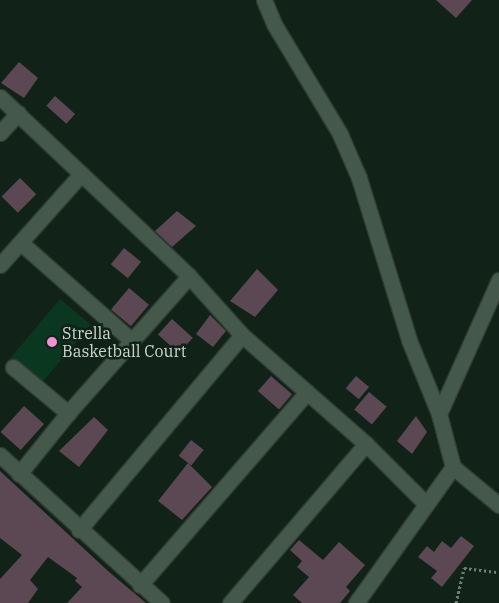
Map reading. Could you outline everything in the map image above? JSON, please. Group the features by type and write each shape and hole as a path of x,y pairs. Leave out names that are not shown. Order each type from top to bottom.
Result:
{"street":[{"path":"264,0 274,24 340,134 359,178 408,340 439,414 453,468 499,505"},
{"path":"0,97 189,276 242,335 366,444 426,504"},
{"path":"0,133 18,113"},
{"path":"0,265 81,174"},
{"path":"21,242 132,341"},
{"path":"20,474 68,412 189,276"},
{"path":"439,414 499,280"},
{"path":"79,530 242,335"},
{"path":"13,367 68,412"},
{"path":"140,585 307,392"},
{"path":"230,603 366,444"},
{"path":"0,455 79,530 162,603"},
{"path":"356,603 453,468"}],"path":[{"path":"456,603 464,568 499,572"}],"green space":[{"name":"Strella Basketball Court","path":"60,299 91,325 41,384 11,358"}],"building":[{"path":"436,0 472,0 456,18"},
{"path":"19,62 38,78 24,98 1,83"},
{"path":"55,96 75,114 66,124 46,106"},
{"path":"20,178 36,194 18,213 2,196"},
{"path":"177,211 196,226 172,247 155,231"},
{"path":"124,248 141,262 128,278 111,264"},
{"path":"257,269 278,290 255,317 230,301"},
{"path":"129,288 149,305 131,326 111,309"},
{"path":"210,315 226,331 213,347 196,334"},
{"path":"172,319 193,338 179,353 158,335"},
{"path":"271,376 292,394 279,409 258,391"},
{"path":"356,376 369,387 359,399 346,388"},
{"path":"369,392 387,407 372,424 354,410"},
{"path":"24,406 44,424 21,450 1,432"},
{"path":"416,416 427,432 412,454 397,441"},
{"path":"94,417 108,430 79,467 59,451"},
{"path":"191,440 204,450 191,466 179,456"},
{"path":"188,463 212,487 182,520 158,501"},
{"path":"0,471 108,571 146,603 67,603 82,587 75,581 77,578 48,557 30,580 38,589 28,603 0,603 0,579 22,555 0,538"},
{"path":"461,536 474,546 442,587 431,578 437,571 418,557 427,546 434,552 442,541 451,548"},
{"path":"299,540 323,560 339,542 365,565 346,587 350,591 340,603 302,603 293,595 309,577 297,567 302,561 290,550"}],"place":[{"name":"Strella Basketball Court","path":"52,342"}]}
